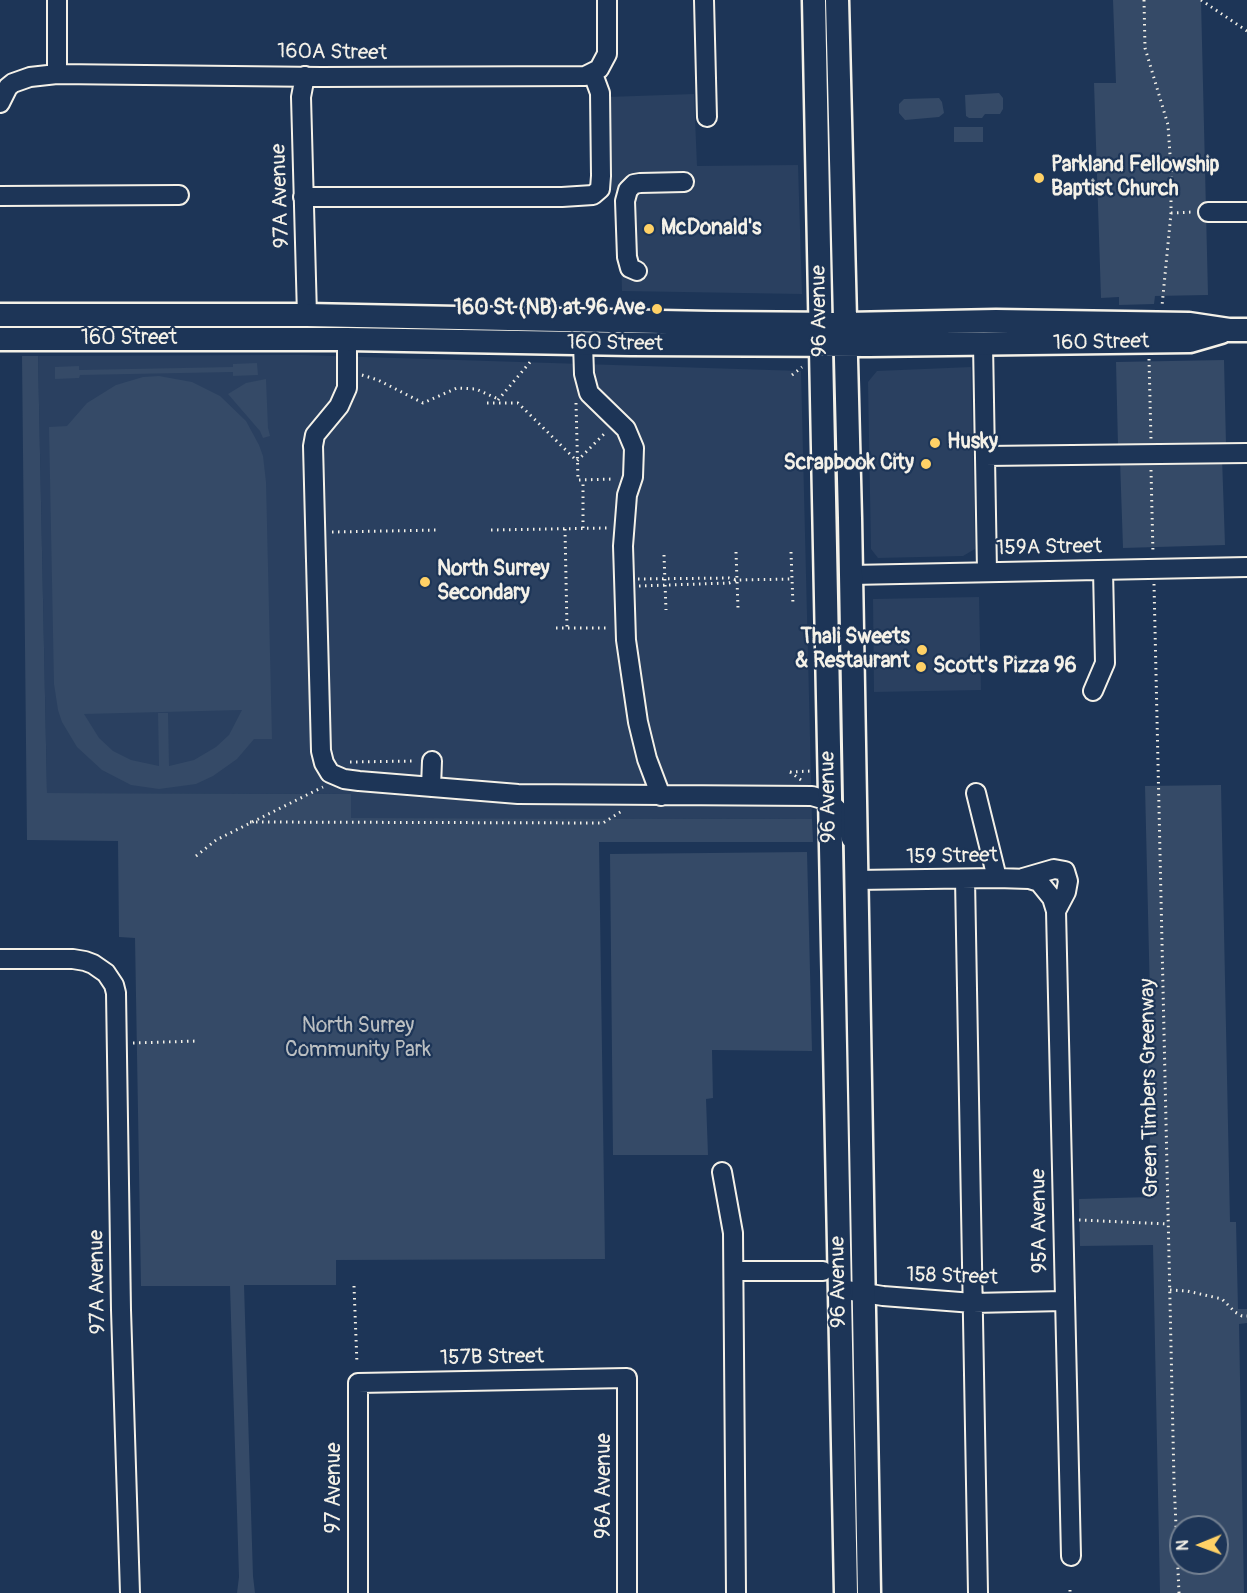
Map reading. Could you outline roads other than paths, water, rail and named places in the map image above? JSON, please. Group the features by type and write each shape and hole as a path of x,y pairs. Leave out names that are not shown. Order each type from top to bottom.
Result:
{"main road":[{"name":"96 Avenue","path":"814,0 846,1593"},
{"name":"96 Avenue","path":"837,0 851,575 869,1593"},
{"name":"160 Street","path":"0,315 307,315 611,322 820,334"},
{"name":"160 Street","path":"846,334 996,321 1190,324 1238,330"},
{"name":"160 Street","path":"0,339 347,339 583,343 846,334 983,344 1190,341 1238,330"}],"street":[{"path":"57,0 57,74"},
{"path":"303,197 593,195 600,189 601,176 598,69 608,45 607,0"},
{"path":"704,0 707,117"},
{"name":"160A Street","path":"4,95 30,77 57,74 575,77 598,69"},
{"name":"97A Avenue","path":"305,76 301,97 307,315"},
{"path":"637,271 630,268 627,257 625,201 628,190 634,184 640,183 684,182"},
{"path":"0,196 179,195"},
{"path":"1208,212 1247,212"},
{"path":"347,339 347,388 339,406 315,435 313,446 321,751 324,764 330,773 344,779 518,794 812,796 829,801 844,817 856,853"},
{"path":"583,343 584,374 589,393 626,429 634,448 633,477 627,495 622,546 626,640 640,733 661,796"},
{"path":"983,344 987,571"},
{"path":"985,456 1247,453"},
{"name":"159A Street","path":"851,575 1247,567"},
{"path":"1093,691 1105,663 1103,570"},
{"path":"428,761 431,787"},
{"path":"976,794 997,878"},
{"path":"1018,879 1054,869 1065,871 1068,881 1066,892 1056,911"},
{"name":"159 Street","path":"856,880 997,878 1039,882 1046,889"},
{"path":"965,879 978,1593"},
{"name":"95A Avenue","path":"1046,889 1056,911 1071,1556"},
{"name":"97A Avenue","path":"0,959 73,959 93,964 106,973 114,985 117,1001 121,1310 130,1593"},
{"path":"722,1172 733,1233 736,1593"},
{"path":"734,1271 823,1271"},
{"name":"158 Street","path":"840,1289 864,1294 973,1303 1064,1301"},
{"name":"157B Street","path":"358,1383 627,1378"},
{"name":"96A Avenue","path":"627,1378 627,1593"},
{"name":"97 Avenue","path":"358,1383 358,1593"}],"place":[{"name":"Parkland Fellowship Baptist Church","path":"1039,178"},
{"name":"McDonald's","path":"649,229"},
{"name":"160 St (NB) at 96 Ave","path":"657,309"},
{"name":"Husky","path":"935,443"},
{"name":"Scrapbook City","path":"926,464"},
{"name":"North Surrey Secondary","path":"425,582"},
{"name":"Thali Sweets & Restaurant","path":"922,650"},
{"name":"Scott's Pizza 96","path":"921,667"}],"park label":[{"name":"North Surrey Community Park","path":"358,1039"}]}
